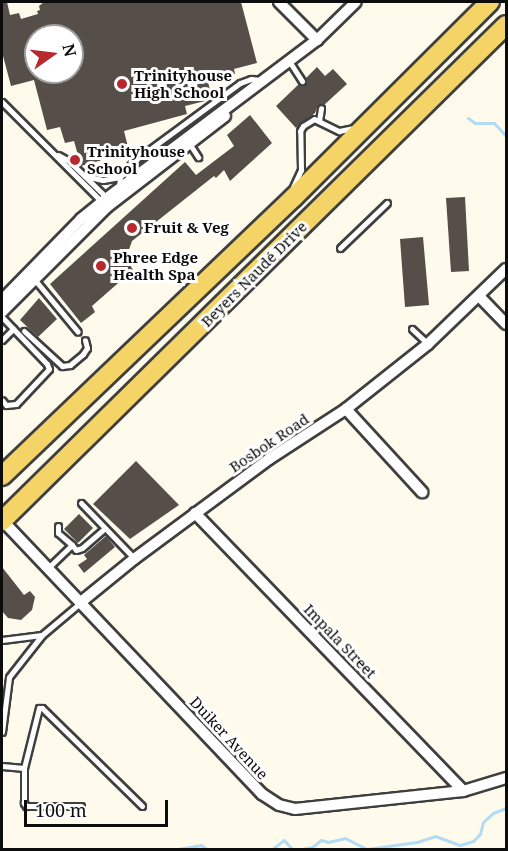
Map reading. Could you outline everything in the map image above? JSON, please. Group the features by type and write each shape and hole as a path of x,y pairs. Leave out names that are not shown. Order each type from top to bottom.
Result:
{"main road":[{"name":"Beyers Naudé Drive","path":"2,476 259,230 490,2"},
{"name":"Beyers Naudé Drive","path":"2,521 507,25"}],"street":[{"path":"279,2 316,40"},
{"path":"2,312 32,276 107,202 264,84 264,79 316,40 356,2"},
{"path":"107,202 120,182 187,141"},
{"name":"Bosbok Road","path":"81,602 134,559 269,459 346,409 428,344 507,269"},
{"path":"2,300 32,276"},
{"path":"479,296 507,324"},
{"path":"346,409 422,492"},
{"name":"Impala Street","path":"195,513 463,791"},
{"name":"Duiker Avenue","path":"2,521 49,567 262,795 279,805 295,809 463,791 507,778"}],"lane":[{"path":"289,61 302,81"},
{"path":"83,176 120,182 134,161 240,83 251,79 264,79"},
{"path":"2,102 107,202"},
{"path":"319,121 321,108"},
{"path":"259,230 266,214 299,178 303,158 302,128 312,120 344,131 377,113"},
{"path":"187,141 198,157"},
{"path":"53,153 69,161 107,202"},
{"path":"340,248 387,203"},
{"path":"32,276 78,332"},
{"path":"2,317 47,364 49,369 16,404 6,405 2,400"},
{"path":"2,340 13,329"},
{"path":"412,329 428,344"},
{"path":"24,331 62,366 70,365 83,354 87,348 85,340"},
{"path":"81,503 134,559"},
{"path":"58,526 58,533 76,549 82,548 105,528"},
{"path":"49,567 72,545"},
{"name":"Bosbok Road","path":"2,732 9,677 42,635 81,602"},
{"path":"2,640 42,635"},
{"path":"81,806 26,806 22,799 24,768 37,710 42,708 142,806"},
{"path":"2,766 24,768"}],"building":[{"name":"Trinityhouse High School","path":"2,2 7,2 10,15 19,13 21,19 38,14 39,6 44,2 241,2 257,63 234,69 235,74 208,82 211,94 204,96 205,101 185,106 187,114 124,131 128,147 120,155 81,166 74,141 65,143 60,127 47,130 35,84 84,84 84,24 24,24 24,83 11,86 2,52"},
{"path":"317,67 325,76 333,69 347,84 324,105 318,105 315,113 296,128 276,106 299,84 305,85 306,78"},
{"path":"250,115 272,143 230,181 224,170 216,178 214,176 132,241 126,258 133,270 92,306 95,312 81,323 50,284 185,162 196,175 234,146 227,135"},
{"path":"465,197 469,271 451,272 446,198"},
{"path":"423,237 429,305 405,307 400,239"},
{"path":"39,298 57,319 38,337 20,320"},
{"path":"136,461 179,505 130,539 93,504"},
{"path":"79,514 93,528 78,543 64,529"},
{"path":"106,536 115,547 84,573 78,565 87,559 84,555"},
{"path":"2,567 24,595 30,591 35,597 32,610 21,620 8,618 2,611"}],"waterway":[{"path":"468,118 475,123 494,123 506,136"},
{"path":"298,850 312,847 321,840 328,842 345,838 367,849 417,842 435,836 460,845 473,841 480,834 483,822 493,813 506,808"},
{"path":"271,850 284,840 293,850"},
{"path":"171,850 201,845 208,850"}],"place":[{"name":"Trinityhouse High School","path":"122,84"},
{"name":"Trinityhouse School","path":"75,160"},
{"name":"Fruit & Veg","path":"132,228"},
{"name":"Phree Edge Health Spa","path":"101,266"}]}
